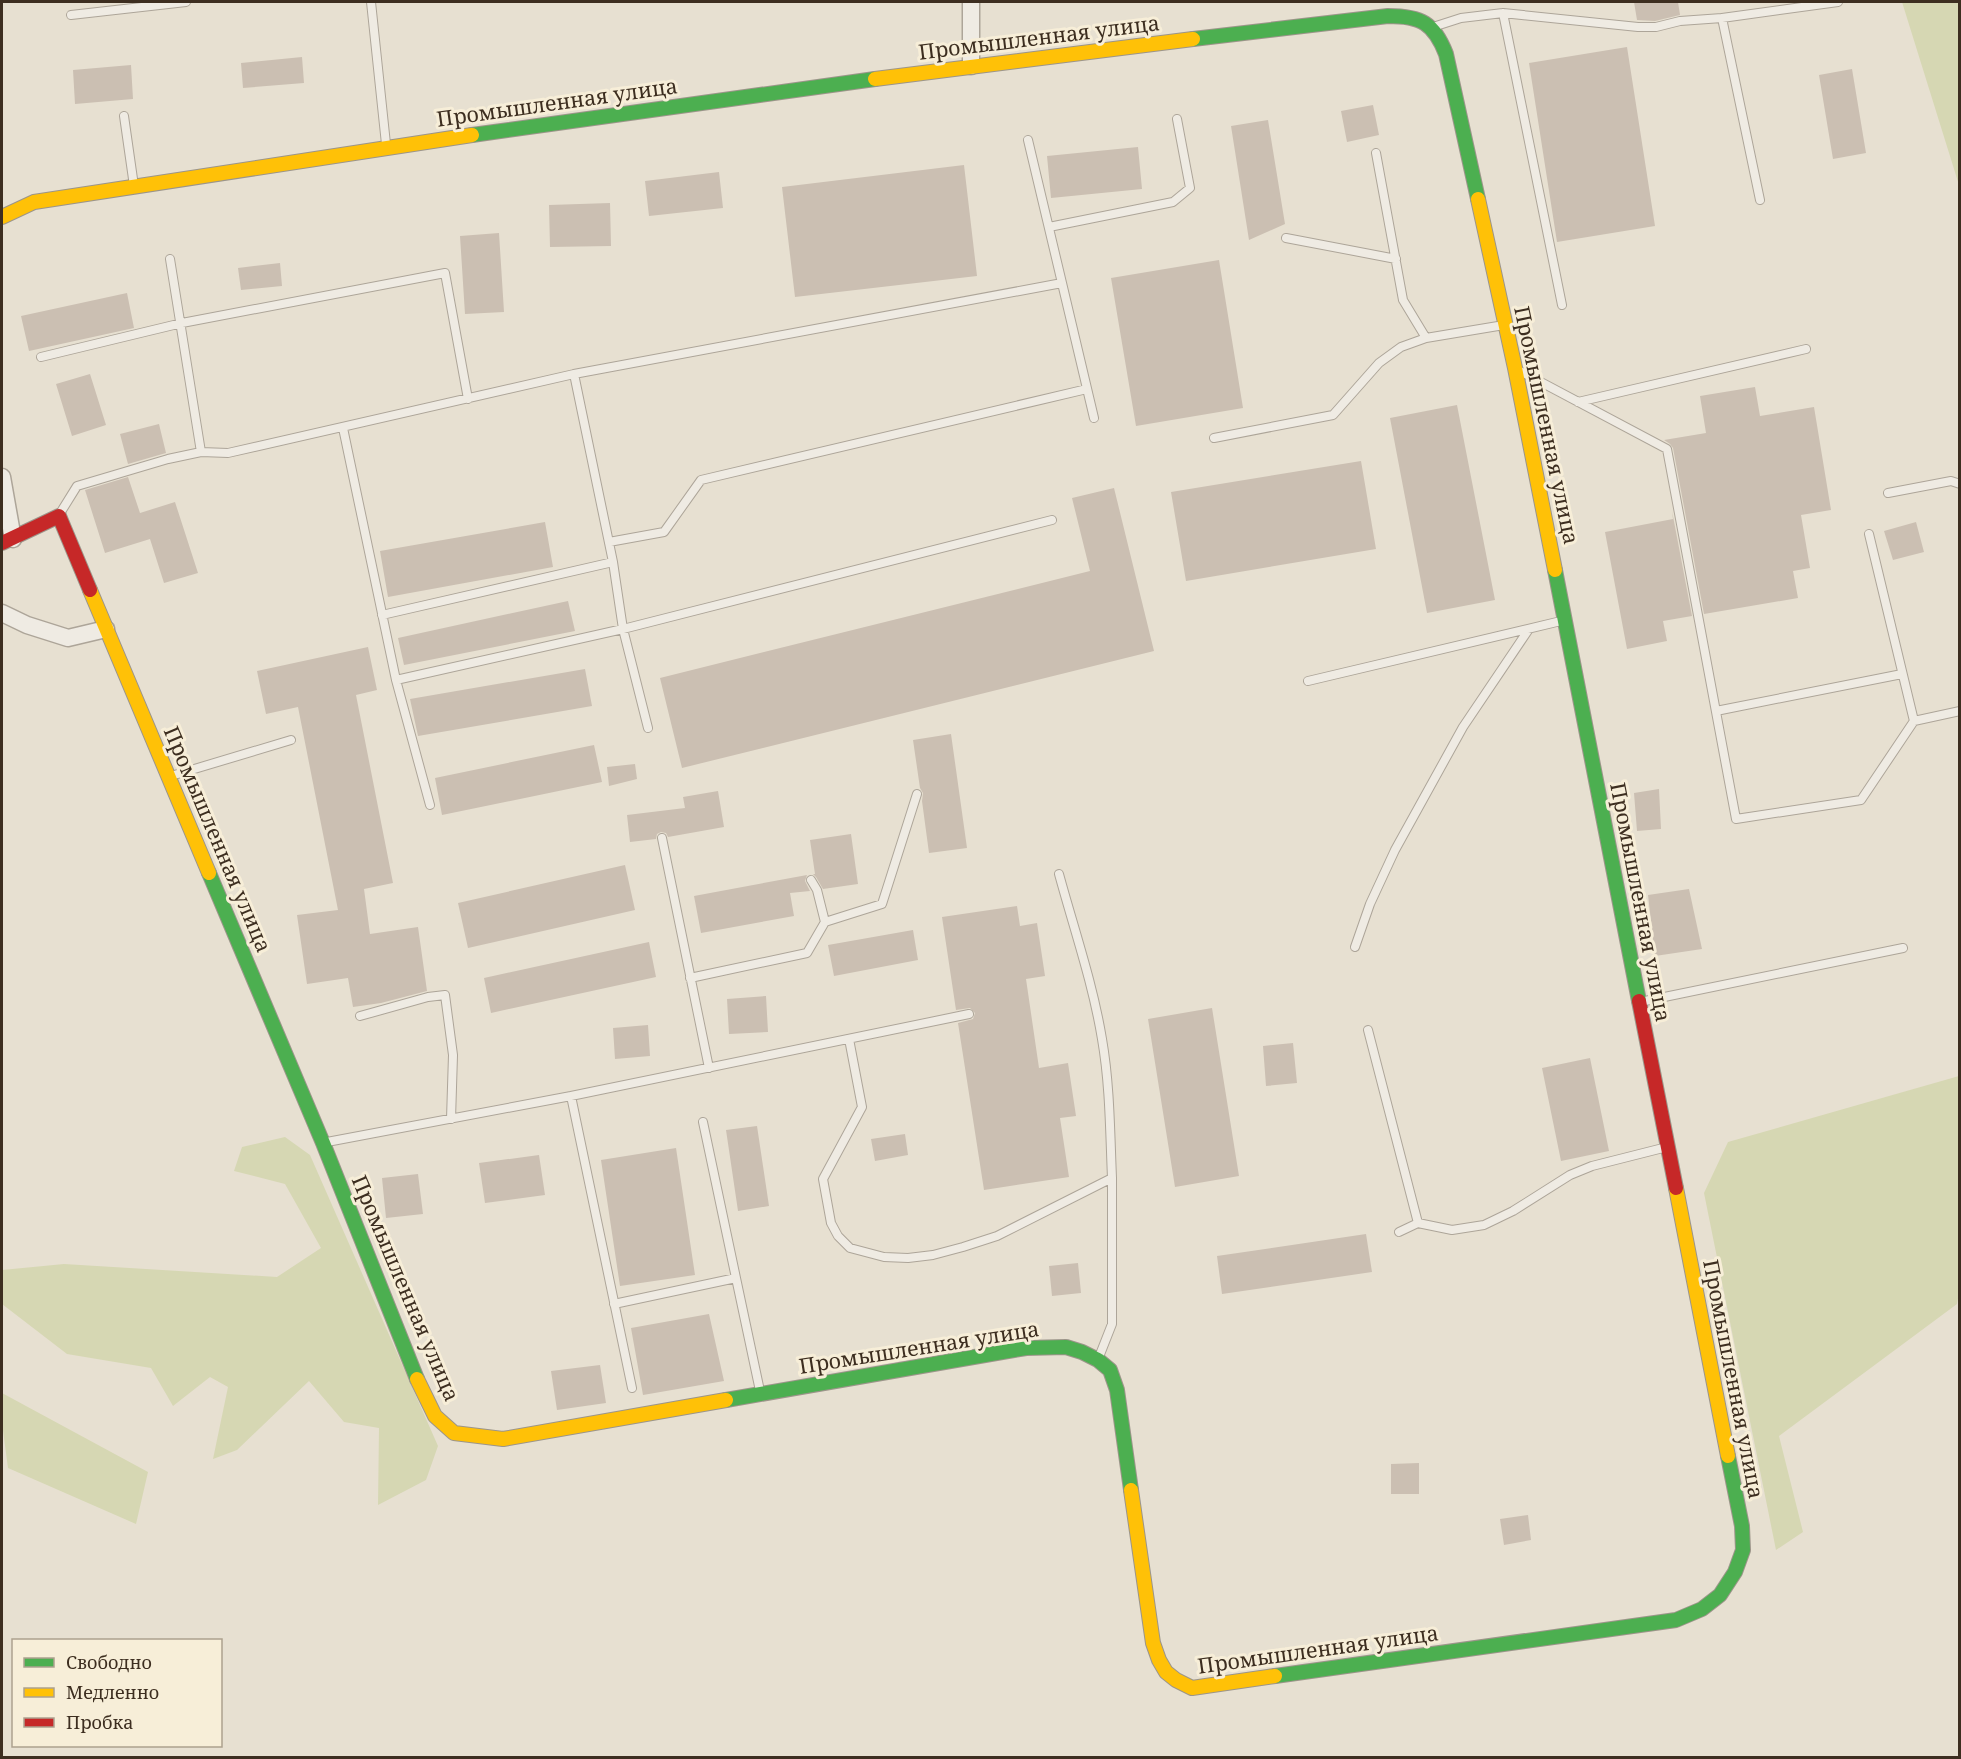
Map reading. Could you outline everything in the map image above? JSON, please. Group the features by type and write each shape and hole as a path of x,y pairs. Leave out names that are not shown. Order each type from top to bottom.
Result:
{"street":[{"path":"971,2 971,66"},
{"name":"Промышленная улица","path":"2,216 34,201 387,148 971,66 1388,16 1405,15 1421,19 1432,28 1445,51 1450,68 1515,368 1742,1526 1743,1550 1735,1572 1720,1595 1702,1608 1676,1620 1192,1688 1178,1682 1165,1672 1158,1661 1153,1643 1117,1390 1110,1370 1098,1360 1082,1352 1066,1347 1026,1348 503,1439 454,1432 435,1416 422,1390 323,1143 59,516"},
{"path":"2,477 7,541 59,516"},
{"path":"2,613 27,625 68,638 106,628"}],"lane":[{"path":"71,15 186,2"},
{"path":"371,2 387,148"},
{"path":"1432,28 1461,18 1503,13 1656,27 1680,21 1722,18 1838,2"},
{"path":"1503,13 1563,305"},
{"path":"1722,18 1760,200"},
{"path":"124,116 134,186"},
{"path":"1049,227 1173,202 1190,188 1177,119"},
{"path":"1028,140 1094,418"},
{"path":"1376,153 1403,300 1426,338"},
{"path":"1286,238 1396,259"},
{"path":"170,259 201,452"},
{"path":"41,357 182,323 445,273 468,399"},
{"path":"59,516 77,486 168,459 201,452 228,453 574,374 1062,283"},
{"path":"1214,438 1334,415 1379,363 1401,347 1426,338 1506,325"},
{"path":"1578,402 1806,349"},
{"path":"1515,368 1667,449 1736,819 1861,800 1914,721 1959,711"},
{"path":"574,374 613,562 623,629 648,728"},
{"path":"609,542 664,532 701,480 1087,389"},
{"path":"344,428 396,680 430,805"},
{"path":"1888,493 1951,481 1959,484"},
{"path":"396,680 623,629 1052,520"},
{"path":"1869,534 1914,721"},
{"path":"382,615 613,562"},
{"path":"1308,681 1565,620"},
{"path":"1354,947 1370,904 1395,850 1463,727 1529,629"},
{"path":"1716,711 1902,674"},
{"path":"169,776 291,740"},
{"path":"690,978 807,953 825,922 882,904 917,794"},
{"path":"662,838 709,1068"},
{"path":"1059,874 1102,1040 1108,1087 1112,1178 1112,1324 1098,1360"},
{"path":"811,880 817,890 825,922"},
{"path":"1639,1002 1903,948"},
{"path":"360,1016 428,997 445,995 453,1055 451,1119"},
{"path":"323,1143 571,1096 969,1014"},
{"path":"1368,1030 1418,1224"},
{"path":"849,1039 862,1107 823,1179 831,1223 838,1236 850,1248 884,1257 908,1258 933,1255 963,1247 997,1236 1112,1178"},
{"path":"571,1096 632,1388"},
{"path":"703,1122 761,1394"},
{"path":"1398,1232 1418,1224 1452,1230 1484,1225 1513,1211 1570,1175 1592,1166 1668,1147"},
{"path":"614,1304 736,1278"}],"green space":[{"path":"1902,2 1959,2 1959,185"},
{"path":"1959,1076 1960,1287 1957,1304 1779,1436 1803,1532 1776,1550 1704,1193 1728,1142"},
{"path":"285,1137 310,1155 438,1446 426,1480 378,1505 379,1428 344,1422 309,1381 237,1450 213,1459 228,1387 210,1377 173,1406 151,1368 67,1354 2,1304 2,1270 64,1264 277,1277 321,1248 285,1184 234,1171 242,1147"},
{"path":"2,1393 148,1472 136,1524 8,1468 2,1423"}],"building":[{"path":"1634,2 1678,2 1680,15 1655,21 1637,20"},
{"path":"1627,47 1655,226 1557,242 1529,63"},
{"path":"302,57 304,83 243,88 241,63"},
{"path":"131,65 133,99 75,104 73,70"},
{"path":"1852,69 1866,153 1833,159 1819,75"},
{"path":"1373,105 1379,135 1347,142 1341,111"},
{"path":"1268,120 1285,224 1249,240 1231,126"},
{"path":"1138,147 1142,189 1051,198 1047,156"},
{"path":"964,165 977,276 795,297 782,187"},
{"path":"719,172 723,208 649,216 645,181"},
{"path":"610,203 611,246 550,247 549,205"},
{"path":"499,233 504,312 465,314 460,236"},
{"path":"1219,260 1243,408 1136,426 1111,278"},
{"path":"280,263 282,286 241,290 238,268"},
{"path":"127,293 134,328 29,351 21,316"},
{"path":"90,374 106,425 72,436 56,384"},
{"path":"1755,387 1760,416 1814,407 1831,510 1801,515 1810,568 1793,571 1798,598 1704,614 1673,448 1664,440 1706,433 1700,396"},
{"path":"1457,405 1495,600 1427,613 1390,418"},
{"path":"159,424 166,453 128,464 120,434"},
{"path":"1361,461 1376,549 1186,581 1171,492"},
{"path":"128,477 140,513 175,502 198,573 164,583 150,539 105,553 85,490"},
{"path":"1114,488 1154,651 682,768 660,678 1090,571 1072,498"},
{"path":"1672,511 1692,616 1663,621 1667,641 1627,649 1605,532 1673,519"},
{"path":"545,522 553,567 388,597 380,551"},
{"path":"1916,522 1924,552 1893,560 1884,531"},
{"path":"568,601 575,631 404,665 398,638"},
{"path":"368,647 377,690 356,695 393,883 364,889 370,934 418,927 427,991 381,1003 353,1007 348,978 307,984 297,915 338,910 298,707 266,714 257,671"},
{"path":"585,669 592,706 418,736 410,699"},
{"path":"951,734 967,848 929,853 923,793 920,788 913,740"},
{"path":"594,745 602,782 442,815 435,778"},
{"path":"635,764 637,779 609,786 607,767"},
{"path":"1659,789 1661,829 1637,831 1634,793"},
{"path":"718,791 724,827 668,837 666,833 661,832 657,834 656,839 630,842 627,815 685,808 683,797"},
{"path":"851,834 858,884 823,889 813,874 815,874 810,840"},
{"path":"625,865 635,910 468,948 458,903"},
{"path":"807,875 805,881 810,891 790,893 794,916 701,933 694,896"},
{"path":"1689,889 1702,949 1655,956 1648,895"},
{"path":"1017,906 1020,926 1037,923 1045,976 1026,979 1039,1068 1068,1063 1076,1116 1060,1118 1069,1177 984,1190 958,1023 973,1019 975,1013 970,1008 956,1010 942,917"},
{"path":"913,930 918,960 834,976 828,945"},
{"path":"649,942 656,977 491,1013 484,978"},
{"path":"766,996 768,1032 729,1034 727,999"},
{"path":"1212,1008 1239,1176 1175,1187 1148,1019"},
{"path":"648,1025 650,1056 615,1059 613,1028"},
{"path":"1293,1043 1297,1083 1266,1086 1263,1046"},
{"path":"1590,1058 1609,1151 1561,1161 1542,1068"},
{"path":"757,1126 769,1206 738,1211 726,1130"},
{"path":"905,1134 908,1155 875,1161 871,1139"},
{"path":"676,1148 695,1275 620,1286 601,1160"},
{"path":"539,1155 545,1195 485,1203 479,1163"},
{"path":"418,1174 423,1214 386,1218 382,1178"},
{"path":"1366,1234 1372,1272 1222,1294 1217,1256"},
{"path":"1078,1263 1081,1293 1052,1296 1049,1266"},
{"path":"709,1314 724,1381 643,1395 631,1328"},
{"path":"600,1365 606,1403 557,1410 551,1371"},
{"path":"1419,1463 1419,1494 1391,1494 1391,1464"},
{"path":"1528,1515 1531,1540 1504,1545 1500,1519"}],"traffic: fast":[{"path":"1193,39 1388,16 1399,16 1425,23 1437,35 1446,54 1478,199"},
{"path":"472,135 875,79"},
{"path":"1555,570 1639,1001"},
{"path":"209,873 323,1143 417,1379"},
{"path":"726,1400 1026,1348 1066,1347 1098,1360 1110,1370 1117,1390 1131,1490"},
{"path":"1275,1676 1676,1620 1702,1609 1720,1595 1735,1572 1743,1550 1742,1526 1728,1456"}],"traffic: slow":[{"path":"875,79 1193,39"},
{"path":"2,217 34,202 472,135"},
{"path":"1478,199 1515,368 1555,570"},
{"path":"90,590 209,873"},
{"path":"1676,1188 1728,1456"},
{"path":"417,1379 435,1416 454,1433 503,1439 726,1400"},
{"path":"1131,1490 1153,1643 1166,1672 1192,1688 1275,1676"}],"traffic: jam":[{"path":"2,543 59,516 90,590"},
{"path":"1639,1001 1676,1188"}]}
